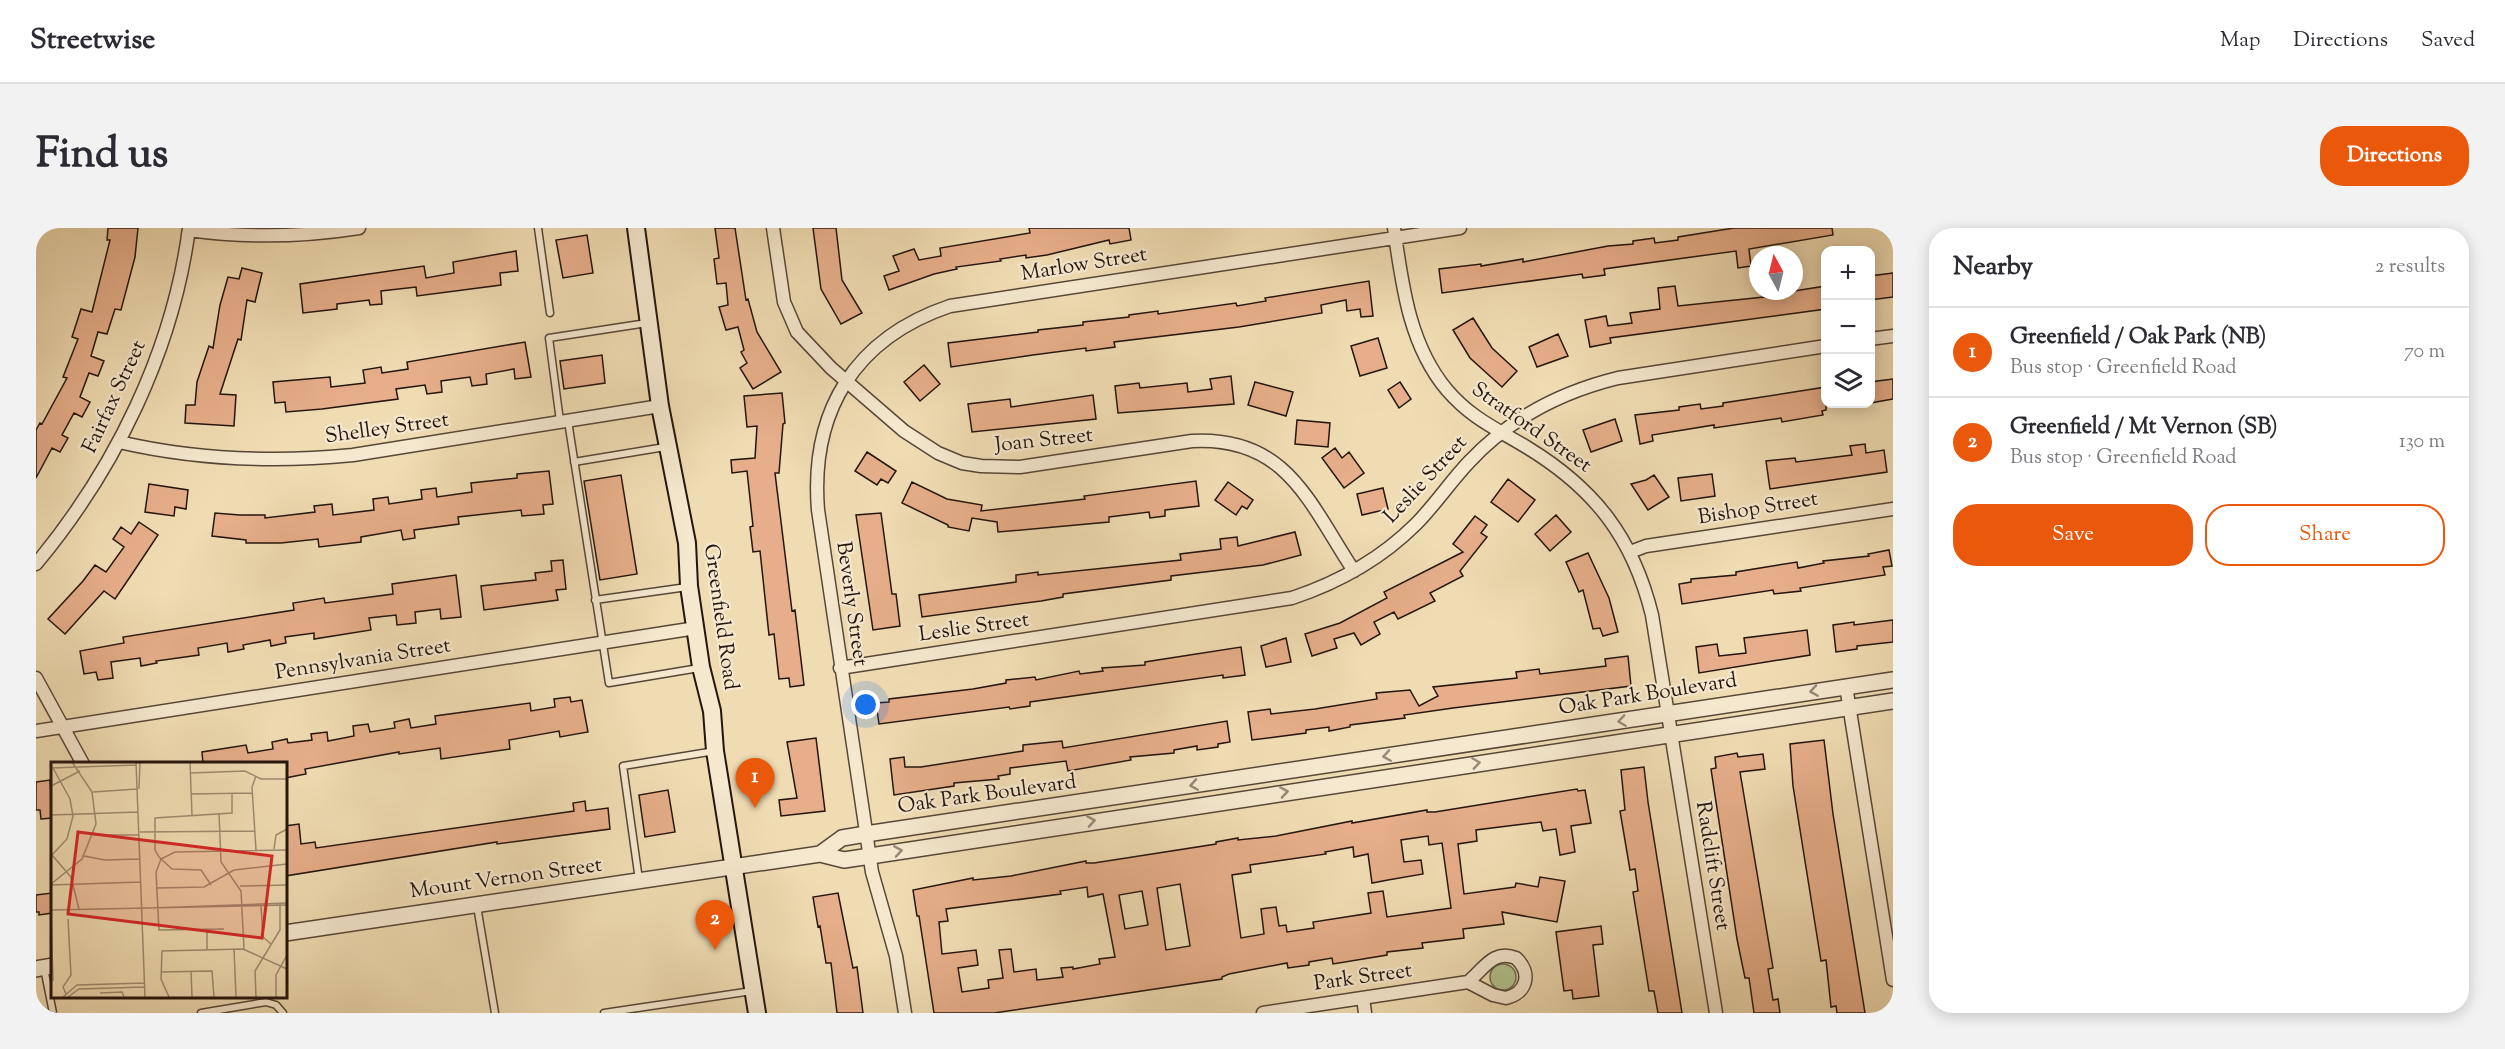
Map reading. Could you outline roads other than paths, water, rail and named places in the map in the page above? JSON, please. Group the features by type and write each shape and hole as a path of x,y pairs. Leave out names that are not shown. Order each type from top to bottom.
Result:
{"main road":[{"name":"Greenfield Road","path":"636,228 660,406 687,543 689,586 701,667 712,711 715,751 757,1013"}],"street":[{"path":"189,229 230,235 278,237 359,228"},
{"name":"Joan Street","path":"773,228 783,295 792,323 812,349 924,446 950,459 981,466 1020,467 1192,441 1221,441 1240,444 1273,459 1283,468 1298,486 1354,571"},
{"name":"Marlow Street","path":"846,380 870,352 899,329 950,306 1394,233 1460,228"},
{"name":"Fairfax Street","path":"36,564 79,508 118,442 167,331 181,280 189,229"},
{"name":"Stratford Street","path":"1394,233 1412,322 1427,359 1446,389 1462,407 1573,479 1616,527 1642,579 1652,615 1670,725"},
{"path":"1875,338 1893,336"},
{"name":"Leslie Street","path":"840,668 1274,603 1315,590 1354,571 1396,542 1416,525 1468,462 1516,422 1541,407 1597,384 1643,374 1821,347"},
{"name":"Beverly Street","path":"846,380 822,435 817,459 816,484 840,668 869,856 896,956 905,1013"},
{"name":"Shelley Street","path":"118,442 210,458 288,460 353,455 660,406"},
{"name":"Bishop Street","path":"1630,552 1646,546 1893,509"},
{"name":"Pennsylvania Street","path":"36,731 696,628"},
{"path":"36,678 82,762"},
{"name":"Oak Park Boulevard","path":"734,866 820,854 844,860 1413,772 1670,725 1846,686 1893,680"},
{"path":"1846,686 1893,980"},
{"name":"Oak Park Boulevard","path":"820,854 842,838 1410,752 1893,701"},
{"name":"Radclift Street","path":"1670,725 1716,1013"},
{"path":"1410,752 1413,772"},
{"path":"1166,790 1168,810"},
{"name":"Mount Vernon Street","path":"286,933 734,866"},
{"path":"1504,955 1516,958 1526,973 1525,985 1521,990 1506,998 1493,996 1468,982 1488,961 1504,955"},
{"name":"Park Street","path":"1263,1013 1468,982"},
{"path":"1363,998 1365,1013"}],"lane":[{"path":"538,228 550,313"},
{"path":"648,323 549,339 574,462 609,683 701,667"},
{"path":"574,462 667,447"},
{"path":"595,600 689,586"},
{"path":"639,881 623,766 715,751"},
{"path":"477,905 495,1013"},
{"path":"44,967 53,1013"},
{"path":"604,1013 752,991"},
{"path":"201,1013 266,1002 276,1005 283,1013"},
{"path":"679,1003 681,1013"}],"place":[{"name":"Greenfield / Oak Park (NB)","path":"755,808"},
{"name":"Greenfield / Mt Vernon (SB)","path":"715,950"}]}
